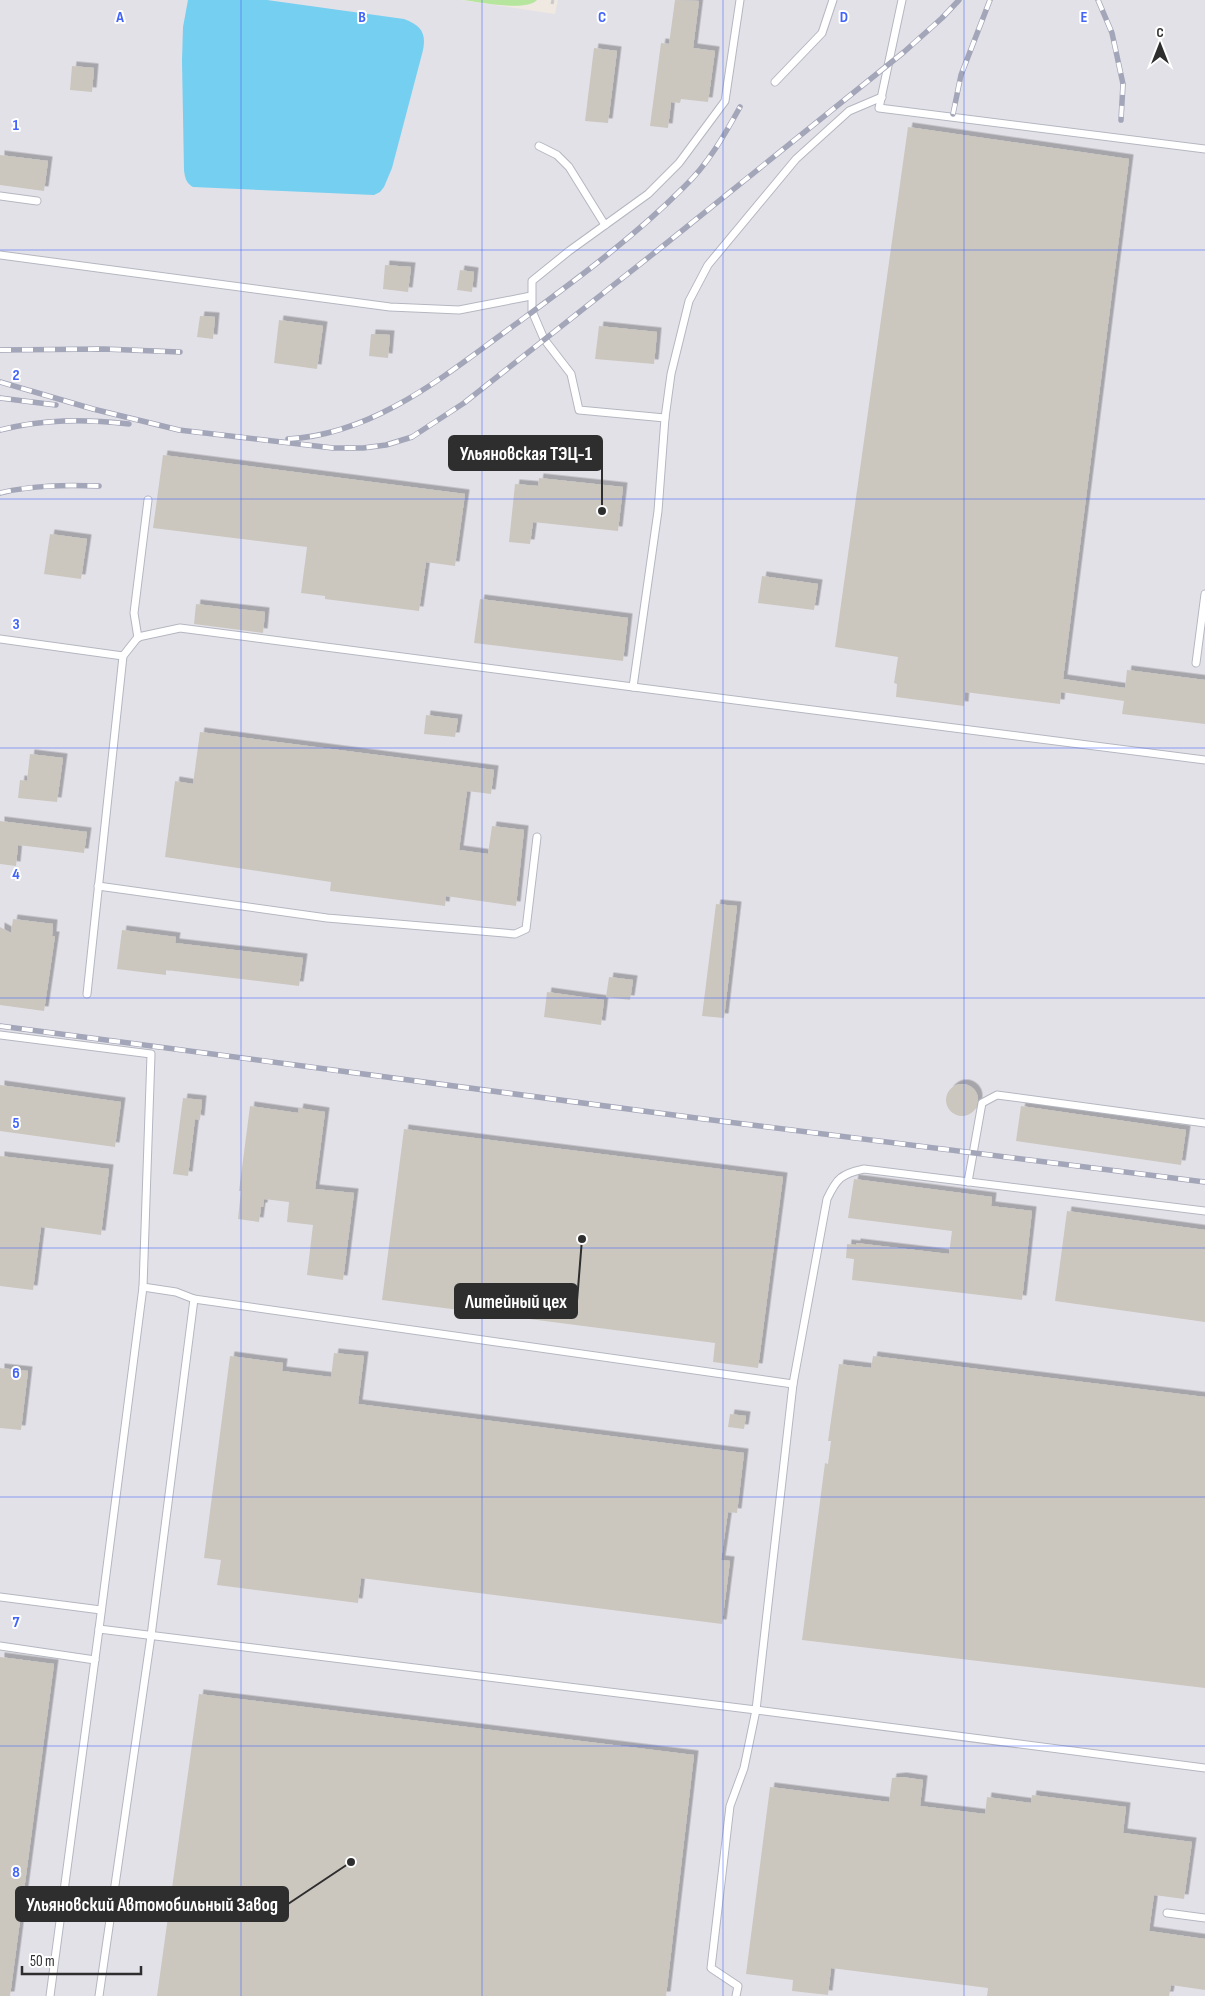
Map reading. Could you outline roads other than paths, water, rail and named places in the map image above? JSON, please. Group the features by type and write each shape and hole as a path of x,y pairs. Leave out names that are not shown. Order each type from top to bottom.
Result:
{"lane":[{"path":"665,418 579,410 571,374 544,339 532,311 532,281 648,194 679,163 725,101 740,0"},
{"path":"775,82 822,33 833,0"},
{"path":"902,0 880,108 1205,149"},
{"path":"633,687 658,511 665,418 671,374 690,301 708,265 796,159 849,111 882,97"},
{"path":"539,146 557,155 569,167 605,225"},
{"path":"0,196 37,201"},
{"path":"0,255 390,307 459,310 531,296"},
{"path":"138,638 134,613 148,500"},
{"path":"1196,662 1205,594"},
{"path":"87,994 123,656 138,638 180,628 1205,760"},
{"path":"0,639 123,656"},
{"path":"98,886 327,918 515,934 526,929 537,837"},
{"path":"0,1035 152,1054 143,1287 50,1996"},
{"path":"968,1182 982,1104 997,1095 1205,1123"},
{"path":"736,1996 738,1986 710,1968 730,1806 744,1768 756,1710 793,1384 827,1199 836,1182 847,1173 864,1169 1205,1211"},
{"path":"143,1287 176,1292 194,1299 793,1384"},
{"path":"99,1996 151,1636 194,1299"},
{"path":"0,1596 101,1610"},
{"path":"99,1629 756,1710 1205,1768"},
{"path":"0,1646 95,1660"},
{"path":"1166,1913 1205,1918"}],"water":[{"path":"188,0 267,0 404,19 419,28 424,36 422,54 392,168 380,192 374,195 193,187 189,184 185,178 184,170 182,61 183,27"}],"railway":[{"path":"0,382 93,409 179,430 333,448 363,448 386,445 412,437 464,403 658,250 904,52 959,0"},
{"path":"953,114 961,75 990,0"},
{"path":"1098,0 1112,33 1123,84 1121,120"},
{"path":"288,439 321,435 382,413 412,397 467,360 584,273 665,205 693,178 708,159 740,107"},
{"path":"0,350 104,349 180,352"},
{"path":"0,398 56,405"},
{"path":"0,430 16,426 64,421 129,424"},
{"path":"0,493 49,486 99,486"},
{"path":"0,1026 704,1119 1205,1182"}],"place":[{"name":"Ульяновская ТЭЦ-1","path":"602,511"},
{"name":"Литейный цех","path":"582,1239"},
{"name":"Ульяновский Автомобильный Завод","path":"351,1862"}]}
